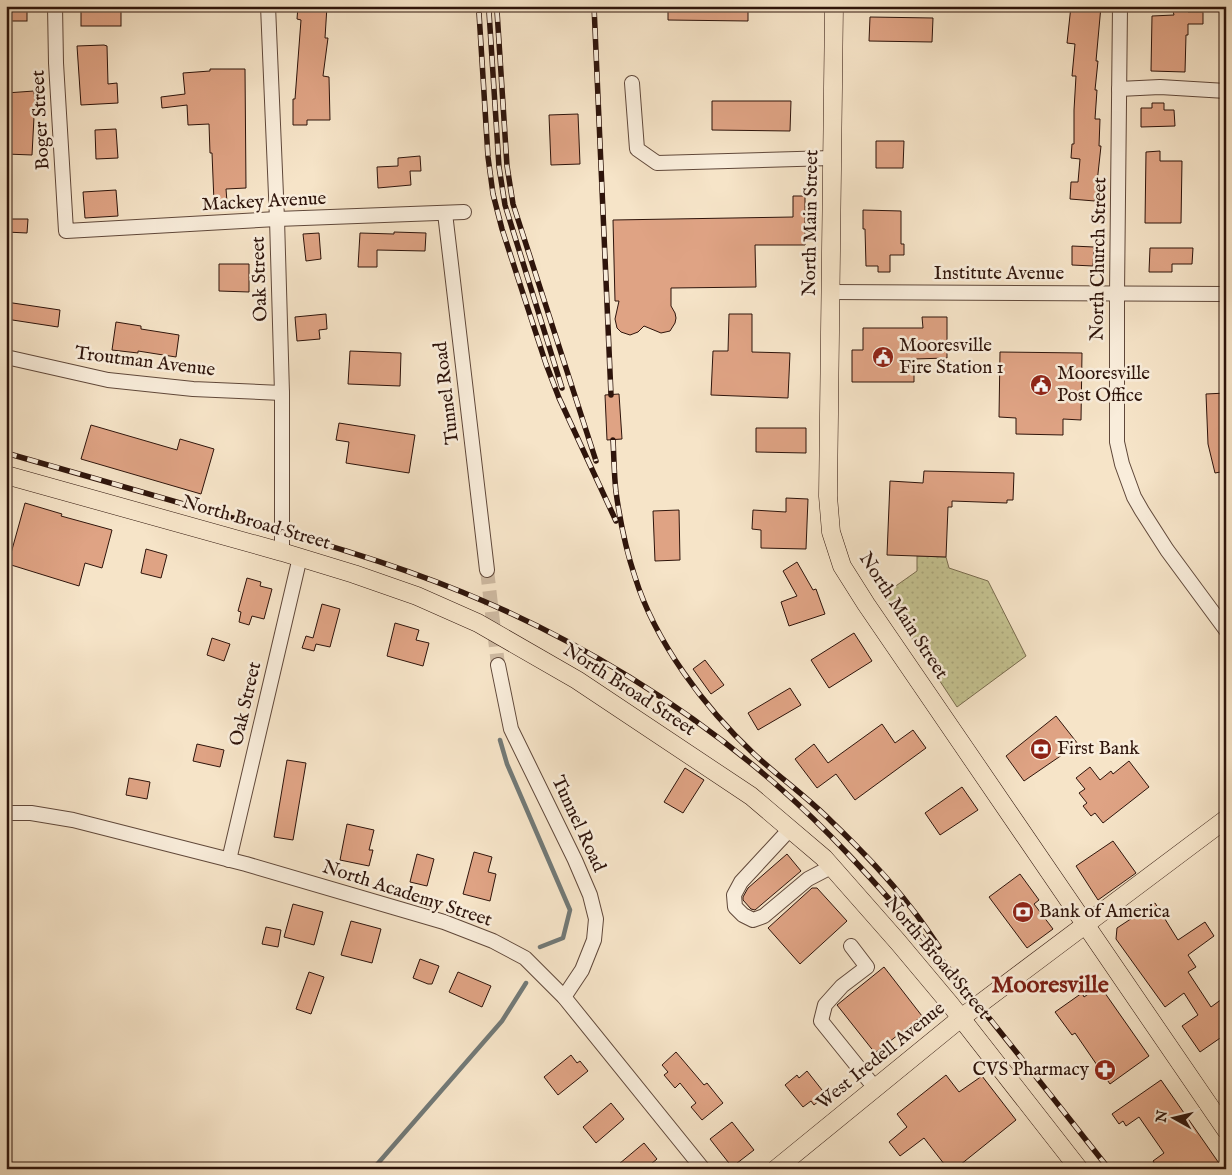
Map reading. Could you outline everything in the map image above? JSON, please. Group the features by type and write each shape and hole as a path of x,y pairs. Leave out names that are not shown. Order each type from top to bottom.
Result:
{"main road":[{"name":"North Main Street","path":"834,6 828,496 831,532 842,566 860,596 1226,1130"},
{"name":"North Broad Street","path":"6,475 300,557 418,596 478,623 577,680 751,796 832,867 961,1018 1079,1169"},
{"name":"West Iredell Avenue","path":"776,1169 961,1018 1226,819"}],"street":[{"name":"Boger Street","path":"55,6 56,63 66,231"},
{"name":"Oak Street","path":"268,6 282,393 282,552"},
{"name":"North Church Street","path":"1120,6 1117,442 1122,464 1134,497 1142,511 1167,550 1226,630"},
{"path":"632,83 637,149 657,163 832,158"},
{"path":"1119,89 1160,87 1226,91"},
{"name":"Mackey Avenue","path":"66,231 277,219 464,212"},
{"name":"Tunnel Road","path":"445,213 487,570"},
{"name":"Institute Avenue","path":"831,292 1226,294"},
{"name":"Troutman Avenue","path":"6,357 108,380 193,389 282,393"},
{"name":"Oak Street","path":"229,860 300,557"},
{"name":"Tunnel Road","path":"498,665 511,729 575,860 590,895 596,920 594,940 582,970 564,997"},
{"name":"North Academy Street","path":"6,813 31,813 73,820 229,860 444,922 493,941 525,958 564,997 703,1169"},
{"path":"790,830 741,882 734,895 735,907 753,920 764,916 808,879 832,867"},
{"path":"851,946 867,967 842,986 825,1005 821,1021 875,1088"}],"shaded area":[{"path":"917,556 946,557 949,568 988,581 1026,656 957,707 883,595 917,571"}],"building":[{"path":"6,6 27,6 27,21 6,21"},
{"path":"81,6 121,6 121,26 81,26"},
{"path":"298,6 327,6 325,38 328,38 323,76 329,77 330,120 307,120 307,125 293,125 293,99 295,99 301,20 297,19"},
{"path":"668,6 748,6 748,21 668,20"},
{"path":"1071,6 1101,6 1096,61 1098,61 1095,119 1100,119 1099,146 1101,146 1095,201 1070,199 1071,182 1078,182 1080,159 1071,158 1072,144 1074,144 1076,76 1072,76 1075,44 1067,43"},
{"path":"1188,10 1188,12 1203,12 1203,24 1188,24 1185,72 1151,71 1152,16 1174,15 1173,11"},
{"path":"870,17 933,18 932,42 869,41"},
{"path":"77,46 107,46 108,84 117,83 118,103 81,105"},
{"path":"210,69 245,69 246,188 226,189 227,202 214,202 209,124 188,125 187,105 162,108 161,97 185,94 183,73 210,71"},
{"path":"34,91 36,116 34,117 32,155 6,154 6,93"},
{"path":"712,101 791,101 790,131 712,130"},
{"path":"1152,103 1164,103 1164,110 1174,110 1175,126 1141,127 1141,108 1152,108"},
{"path":"578,114 580,164 551,165 549,115"},
{"path":"116,129 118,158 96,159 95,130"},
{"path":"876,141 904,141 903,168 876,168"},
{"path":"1160,151 1160,161 1182,161 1181,223 1145,223 1146,152"},
{"path":"420,156 421,171 410,171 411,185 378,188 377,167 398,166 398,158"},
{"path":"116,190 118,216 85,218 83,192"},
{"path":"793,196 805,196 805,245 755,245 756,287 671,288 671,306 676,318 670,331 661,333 644,326 638,332 630,335 621,332 617,328 615,319 619,301 615,301 613,220 793,217"},
{"path":"863,210 901,211 901,244 904,244 904,255 890,255 890,272 878,272 878,266 866,266"},
{"path":"6,219 28,219 27,233 6,232"},
{"path":"394,232 426,233 425,251 377,250 377,267 358,267 360,233 394,234"},
{"path":"319,233 321,259 306,261 303,234"},
{"path":"1072,246 1094,247 1093,266 1072,265"},
{"path":"1150,248 1193,248 1192,264 1172,264 1172,272 1149,272"},
{"path":"219,264 249,264 249,292 219,291"},
{"path":"6,302 60,310 58,327 6,319"},
{"path":"326,314 327,329 319,330 320,339 297,341 295,317"},
{"path":"729,314 752,314 752,352 790,353 788,398 711,395 713,351 728,351"},
{"path":"922,317 947,317 947,358 914,359 914,382 852,382 852,350 863,350 863,328 923,328"},
{"path":"116,322 141,326 141,329 179,335 176,357 138,351 138,353 112,350"},
{"path":"350,351 401,353 400,386 348,384"},
{"name":"Mooresville Post Office","path":"1000,352 1082,353 1081,420 1063,419 1063,435 1016,434 1016,418 999,417"},
{"path":"1226,393 1226,471 1215,473 1208,444 1206,394"},
{"path":"619,394 622,439 607,440 605,395"},
{"path":"339,423 415,435 409,473 346,463 349,442 336,440"},
{"path":"91,425 177,450 180,439 214,449 201,494 81,459"},
{"path":"756,428 806,428 806,453 756,452"},
{"path":"924,471 1014,473 1013,500 1007,500 1007,503 952,501 952,507 948,507 946,557 887,555 890,481 923,483"},
{"path":"786,498 808,499 806,549 761,548 761,530 752,529 753,510 786,512"},
{"path":"25,503 62,514 61,516 112,530 102,568 85,563 79,586 8,564"},
{"path":"679,510 680,560 655,561 653,511"},
{"path":"146,549 167,555 161,578 141,573"},
{"path":"797,562 813,590 816,589 825,614 789,626 781,602 797,596 783,571"},
{"path":"247,578 261,582 260,586 272,589 264,619 252,616 249,625 239,622 241,612 238,611"},
{"path":"322,604 340,609 330,647 316,644 314,651 302,648 306,636 313,638"},
{"path":"395,623 419,630 416,640 429,643 423,666 387,656"},
{"path":"854,633 872,661 829,688 811,660"},
{"path":"212,638 230,644 224,661 207,655"},
{"path":"705,660 724,685 711,694 693,669"},
{"path":"790,688 801,705 758,730 748,713"},
{"path":"1056,716 1078,744 1024,781 1006,756"},
{"path":"882,724 895,743 913,730 926,748 855,800 836,774 817,788 795,759 814,744 828,763"},
{"path":"197,744 224,750 220,767 193,761"},
{"path":"287,760 306,763 293,840 274,837"},
{"path":"1129,761 1149,787 1103,823 1095,813 1091,816 1083,806 1087,803 1079,793 1085,789 1076,778 1090,767 1100,780 1111,771 1113,774"},
{"path":"685,768 704,780 683,813 664,802"},
{"path":"129,778 150,782 147,799 126,795"},
{"path":"962,787 978,810 940,835 925,813"},
{"path":"347,824 374,830 369,850 373,850 369,866 340,860"},
{"path":"1113,841 1136,873 1098,900 1076,866"},
{"path":"474,852 492,857 488,872 496,874 490,901 463,894"},
{"path":"417,854 434,859 427,886 410,882"},
{"path":"787,854 801,871 755,910 751,909 743,900 748,888"},
{"path":"1020,874 1039,900 1034,904 1053,929 1027,948 989,897"},
{"path":"812,888 817,888 847,921 800,964 768,928"},
{"path":"1155,903 1178,940 1205,922 1214,936 1188,955 1196,967 1188,972 1211,1007 1226,996 1226,1034 1200,1052 1182,1026 1198,1015 1184,993 1165,1007 1116,939 1117,928"},
{"path":"293,904 323,912 314,945 284,937"},
{"path":"351,921 381,929 372,963 341,955"},
{"path":"266,927 281,930 278,947 262,944"},
{"path":"420,959 439,966 432,984 413,978"},
{"path":"884,967 922,1016 875,1053 837,1005"},
{"path":"309,972 324,977 311,1014 296,1009"},
{"path":"458,972 491,986 482,1007 449,992"},
{"name":"CVS Pharmacy","path":"1100,986 1149,1056 1110,1084 1075,1033 1072,1035 1055,1012 1082,993 1084,997"},
{"path":"676,1052 704,1085 707,1083 723,1103 702,1120 691,1107 696,1103 680,1083 675,1088 664,1075 668,1072 662,1065"},
{"path":"571,1055 577,1063 580,1061 588,1071 558,1095 544,1077"},
{"path":"807,1071 826,1095 814,1105 811,1101 803,1107 785,1085 797,1075 799,1078"},
{"path":"946,1075 959,1092 982,1076 1016,1120 955,1169 948,1169 924,1138 900,1156 889,1142 907,1127 897,1114"},
{"path":"1161,1080 1223,1169 1158,1169 1153,1161 1164,1153 1139,1117 1126,1126 1123,1121 1119,1124 1112,1114"},
{"path":"611,1103 624,1119 596,1143 583,1127"},
{"path":"732,1122 754,1150 732,1167 710,1139"},
{"path":"644,1143 657,1159 645,1169 613,1169"}],"waterway":[{"path":"500,740 507,764 570,910 563,938 540,947"},
{"path":"373,1169 502,1021 526,983"}],"tunnel":[{"path":"487,570 498,665"}],"railway":[{"path":"594,6 611,395"},
{"path":"497,11 507,166 513,204 596,461"},
{"path":"489,12 499,167 505,205 562,388"},
{"path":"479,13 488,157 493,194 502,229 559,398 616,521"},
{"path":"613,440 614,473 621,525 635,577 655,626 684,673 700,695 736,736 754,754 822,812 871,861 912,909 939,947"},
{"path":"6,453 317,542 376,560 433,581 462,592 547,631 589,653 669,702 707,729 780,788 848,854 912,925 962,985 1109,1169"}],"place":[{"name":"Mooresville Fire Station 1","path":"883,357"},
{"name":"Mooresville Post Office","path":"1041,385"},
{"name":"First Bank","path":"1041,749"},
{"name":"Bank of America","path":"1023,912"},
{"name":"CVS Pharmacy","path":"1105,1070"}],"district":[{"name":"Mooresville","path":"1050,985"}]}
